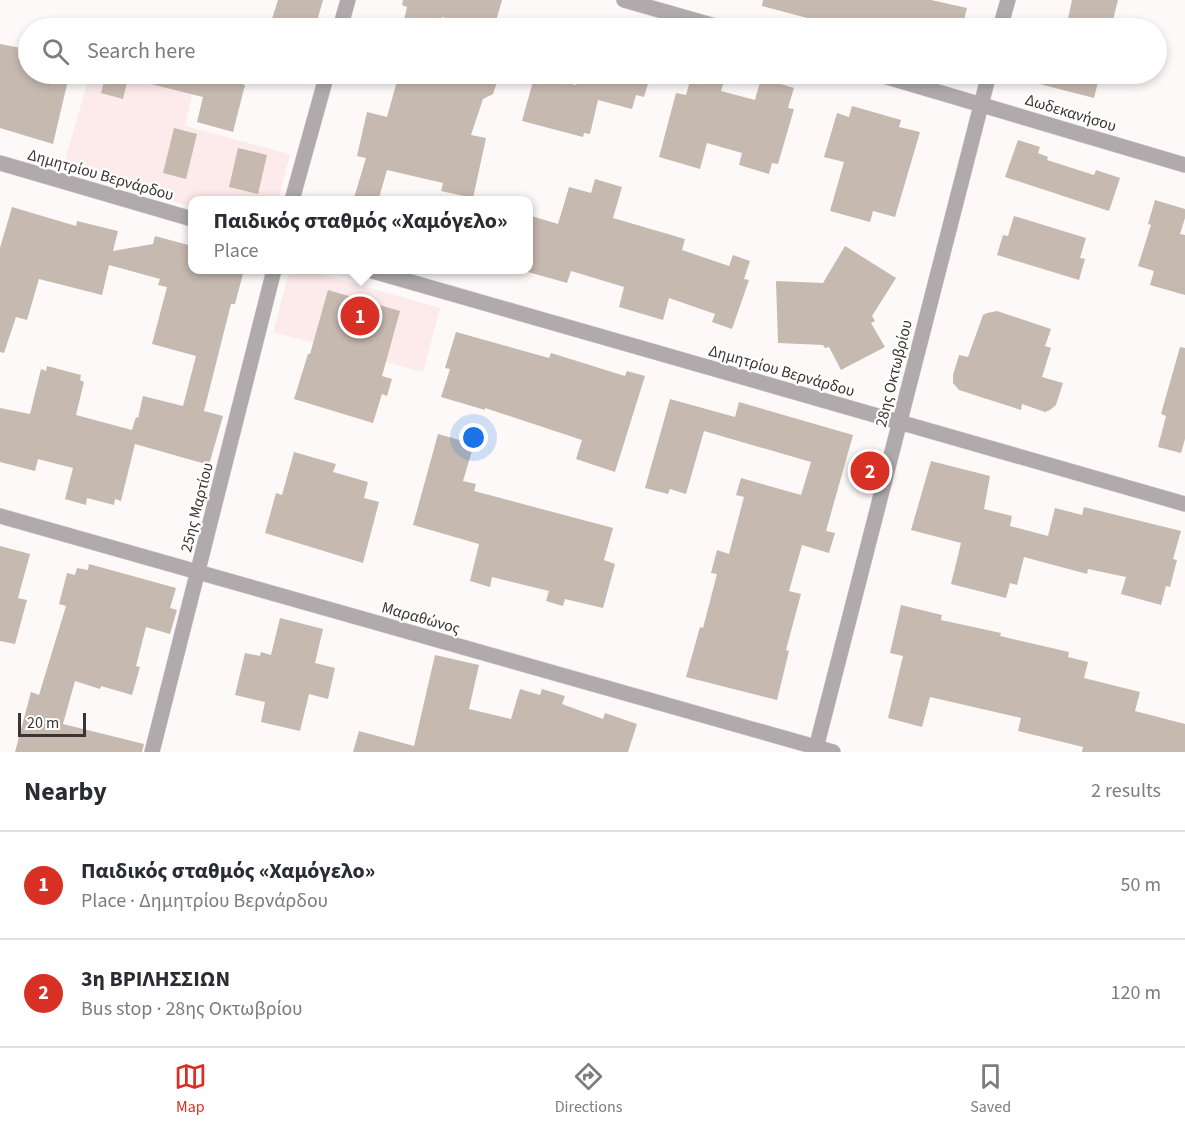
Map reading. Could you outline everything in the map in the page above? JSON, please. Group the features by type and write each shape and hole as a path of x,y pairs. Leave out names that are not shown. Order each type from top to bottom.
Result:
{"street":[{"path":"343,18 348,0"},
{"path":"624,0 687,18"},
{"path":"1003,18 1008,0"},
{"path":"293,196 324,84"},
{"name":"Δωδεκανήσου","path":"912,84 1185,165"},
{"name":"28ης Οκτωβρίου","path":"815,750 986,84"},
{"name":"Δημητρίου Βερνάρδου","path":"0,163 188,218"},
{"name":"25ης Μαρτίου","path":"152,752 273,274"},
{"name":"Δημητρίου Βερνάρδου","path":"383,274 1185,504"},
{"name":"Μαραθώνος","path":"0,516 815,750 833,752"}],"shaded area":[{"path":"87,84 195,84 185,126 290,154 279,196 188,196 188,206 62,170"},
{"path":"289,274 320,274 440,308 423,372 273,332"}],"building":[{"path":"278,0 323,0 318,18 272,18"},
{"path":"403,0 502,0 497,18 404,18 407,7 402,5"},
{"path":"763,0 931,0 967,8 964,18 807,18 762,6"},
{"path":"1072,0 1118,0 1114,18 1068,18"},
{"path":"0,44 18,47 18,84 67,84 53,144 0,128"},
{"path":"103,84 127,84 123,99 101,93"},
{"path":"151,84 245,85 233,132 197,122 203,97"},
{"path":"396,84 496,84 493,94 483,99 471,135 486,138 473,196 441,191 443,183 387,170 379,196 355,196 366,158 357,156 367,112 387,117"},
{"path":"532,84 648,84 644,97 636,95 632,109 598,100 590,134 584,133 583,137 522,121"},
{"path":"689,84 723,84 721,91 755,100 759,84 781,84 794,88 788,108 794,109 778,164 772,163 769,174 739,165 742,153 707,143 700,169 659,157 676,93 686,95"},
{"path":"1040,84 1098,84 1094,98"},
{"path":"852,106 901,120 899,127 920,132 895,217 873,211 870,222 830,211 844,162 824,157 837,113 849,117"},
{"path":"174,128 197,134 186,179 163,173"},
{"path":"1018,140 1040,147 1038,153 1048,157 1047,160 1094,175 1096,170 1120,178 1109,211 1005,177"},
{"path":"238,148 267,155 258,194 229,187"},
{"path":"595,179 622,187 613,218 685,239 682,250 729,266 733,255 750,261 744,279 749,280 732,329 712,322 715,314 669,298 663,320 619,307 624,287 571,271 567,283 533,273 533,216 558,224 569,187 591,193"},
{"path":"1155,200 1185,209 1180,234 1185,235 1185,295 1150,285 1154,271 1138,266 1151,225 1148,224"},
{"path":"12,207 76,226 77,221 118,231 113,251 153,244 155,236 188,245 188,274 243,274 235,304 231,304 204,411 223,416 209,465 135,444 121,501 115,499 114,505 87,498 86,505 65,499 73,468 38,459 35,471 0,462 0,408 30,414 41,369 46,371 47,366 81,375 80,380 84,382 76,415 132,430 136,417 138,418 143,396 183,406 196,356 152,344 167,287 158,285 160,279 109,265 102,295 39,279 27,320 16,317 4,353 0,352 0,248"},
{"path":"1014,216 1086,238 1080,258 1085,259 1079,280 997,255 1003,235 1008,236"},
{"path":"845,246 896,278 872,316 875,321 871,323 885,347 841,370 829,347 778,343 776,281 823,283"},
{"path":"328,290 400,311 382,376 392,379 387,396 382,394 373,423 294,399 308,354 310,354"},
{"path":"997,311 1051,329 1045,346 1051,348 1042,377 1063,383 1056,405 1050,410 1045,412 1022,404 1021,410 959,390 953,383 959,355 968,357 983,315"},
{"path":"456,332 549,358 551,353 625,376 627,371 645,376 615,472 576,459 582,440 485,408 485,410 441,397 450,369 445,368"},
{"path":"1180,347 1185,348 1185,439 1181,453 1158,447 1166,416 1161,414"},
{"path":"670,399 735,417 739,402 853,435 826,531 835,533 829,553 802,545 789,591 801,594 786,650 789,651 777,700 686,677 700,627 703,628 717,574 711,573 717,550 729,554 744,497 736,495 741,478 801,495 811,462 704,431 686,494 670,489 668,494 645,488"},
{"path":"438,434 474,444 463,481 476,484 474,491 613,528 604,560 615,564 603,608 565,599 563,606 546,601 549,591 492,577 490,587 470,581 479,544 413,525"},
{"path":"294,452 336,464 333,472 368,482 364,498 379,502 363,563 265,533 276,493 282,495"},
{"path":"931,461 990,476 984,509 1012,516 1010,526 1048,536 1055,508 1082,515 1084,507 1181,531 1173,559 1177,560 1170,587 1166,586 1161,605 1121,594 1126,577 1088,569 1087,574 1024,557 1017,585 1010,583 1006,598 951,584 961,543 911,530"},
{"path":"0,546 30,554 18,598 27,600 15,644 0,641"},
{"path":"89,564 176,588 170,608 177,610 170,634 146,627 136,666 140,667 132,695 101,686 100,689 75,681 63,724 144,744 142,752 15,752 31,692 39,695 66,606 59,604 67,573 75,575 77,568 88,570"},
{"path":"901,605 942,615 941,620 1001,633 1000,636 1069,652 1068,657 1088,662 1084,678 1140,692 1135,711 1185,724 1185,752 1082,752 1083,747 1018,731 1021,718 930,697 922,727 888,718 903,656 890,653"},
{"path":"280,618 323,629 315,663 335,668 328,699 309,694 300,731 261,722 265,702 235,695 245,653 260,656 261,652 271,655"},
{"path":"435,655 479,665 469,709 511,719 520,689 540,695 542,689 565,696 562,704 603,719 605,713 637,724 628,752 353,752 359,731 414,746"}],"place":[{"name":"Παιδικός σταθμός «Χαμόγελο»","path":"360,316"},
{"name":"3η ΒΡΙΛΗΣΣΙΩΝ","path":"870,471"}]}
